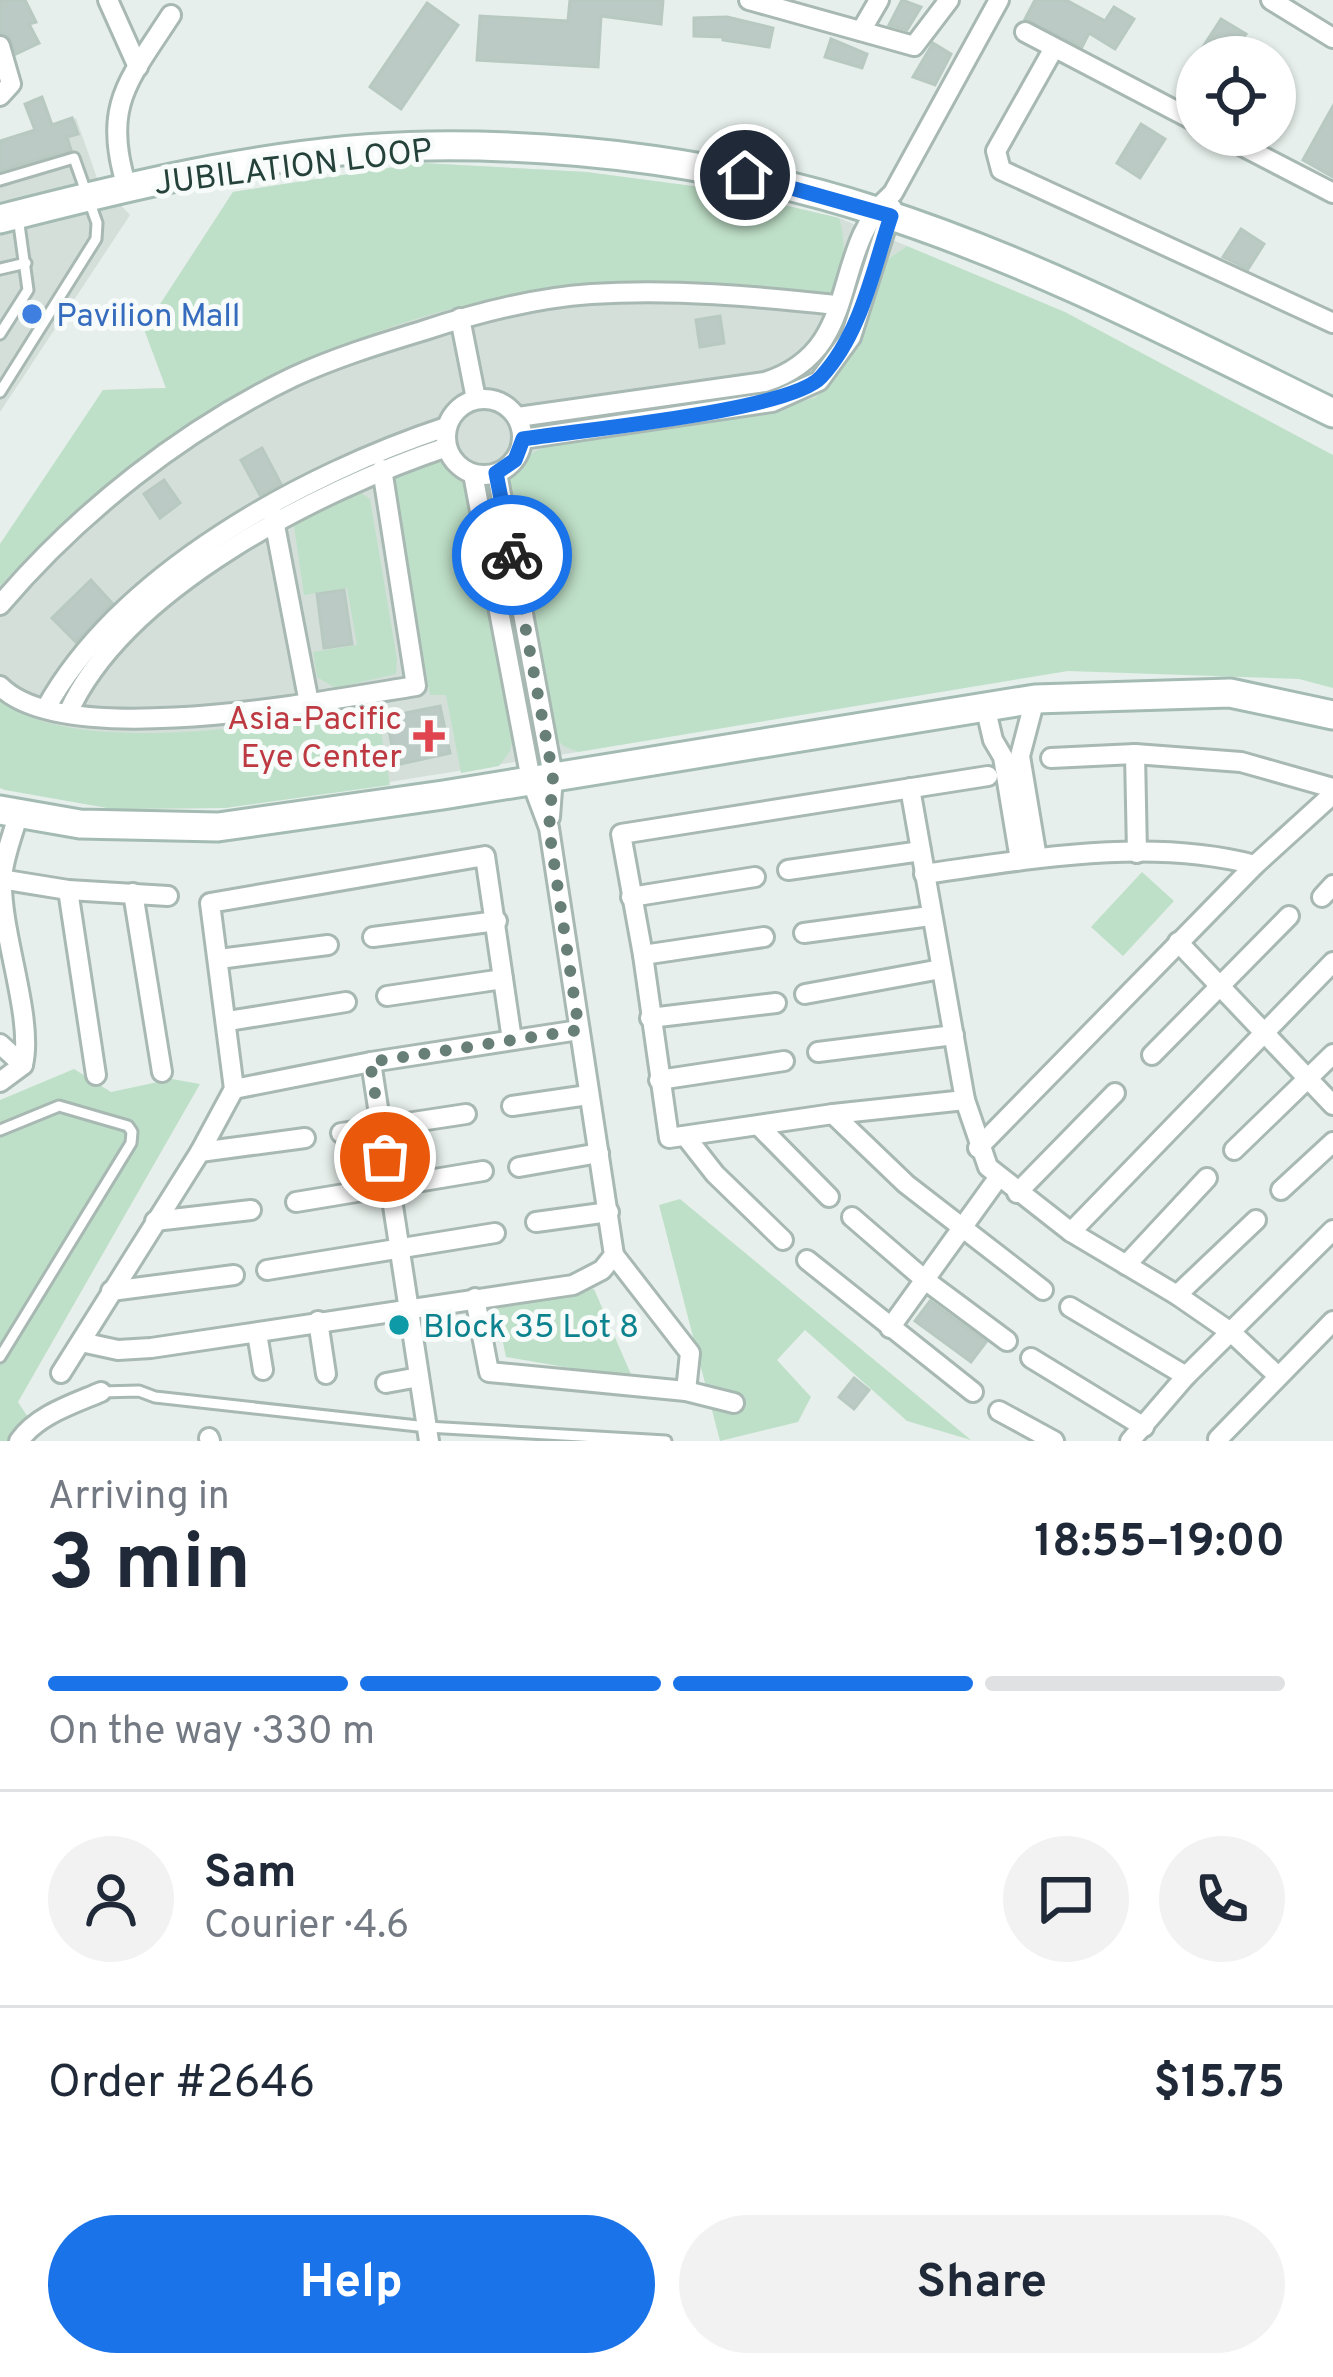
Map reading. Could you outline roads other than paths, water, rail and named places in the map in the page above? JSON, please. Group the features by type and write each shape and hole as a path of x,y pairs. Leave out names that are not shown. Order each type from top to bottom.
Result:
{"main road":[{"name":"JUBILATION LOOP","path":"9,217 87,195 243,165 428,146 560,151 683,165 886,206 1087,294 1333,413"},
{"path":"9,813 80,824 218,827 1035,699 1230,693 1333,715"}],"street":[{"path":"109,0 138,67"},
{"path":"748,0 779,4 914,46 949,0"},
{"path":"861,31 879,0"},
{"path":"518,418 765,382 791,374 826,340 836,305 886,206 999,0"},
{"path":"1278,2 1333,38"},
{"path":"127,187 117,155 116,113 138,67 172,15"},
{"path":"1025,32 1176,111"},
{"path":"0,46 10,84 0,96"},
{"path":"1054,47 996,151 1001,170 1333,323"},
{"path":"1261,156 1333,194"},
{"path":"523,439 772,402 819,381 850,337 886,206"},
{"path":"0,605 40,557 187,438 294,377 460,319 588,294 708,291 836,305"},
{"path":"460,319 476,399"},
{"path":"68,713 90,674 144,616 272,514 446,437 457,409 476,399 500,401 518,418 523,439 515,460 496,473 473,474 461,468 446,437"},
{"path":"46,708 77,659 184,561 377,450 446,437"},
{"path":"0,686 14,701 68,713 142,719 214,717 416,686 382,469"},
{"path":"496,473 614,1255 690,1352 686,1391"},
{"path":"473,474 542,778"},
{"path":"272,514 309,703"},
{"path":"1029,859 1012,757 1035,699"},
{"path":"985,706 993,740 1012,757"},
{"path":"978,1148 1333,791 1241,761 1135,754 1051,758"},
{"path":"1135,754 1137,853"},
{"path":"964,1100 669,1138 621,834 988,776"},
{"path":"910,788 964,1100 978,1148 998,1178 1017,1193 1070,1232 1177,1294 1232,1334 1278,1376"},
{"path":"0,1082 23,1065 26,1049 6,960 1,879 9,813"},
{"path":"788,870 921,851"},
{"path":"924,874 1029,859 1137,853 1214,854 1255,865"},
{"path":"62,1373 234,1089 210,904 485,856 512,1040"},
{"path":"631,897 755,877"},
{"path":"1,879 68,890 168,896"},
{"path":"68,890 96,1075"},
{"path":"133,893 162,1072"},
{"path":"804,933 930,916"},
{"path":"1152,1055 1289,916"},
{"path":"373,937 497,921"},
{"path":"643,956 764,937"},
{"path":"1178,943 1333,1105"},
{"path":"219,959 328,945"},
{"path":"1070,1232 1333,962"},
{"path":"805,994 941,969"},
{"path":"388,996 503,980"},
{"path":"228,1021 346,1002"},
{"path":"650,1018 776,1003"},
{"path":"234,1089 370,1062 579,1030"},
{"path":"818,1052 954,1035"},
{"path":"0,1044 23,1065"},
{"path":"1234,1150 1333,1054"},
{"path":"659,1080 784,1061"},
{"path":"370,1062 428,1434"},
{"path":"1017,1193 1115,1093"},
{"path":"512,1106 589,1095"},
{"path":"341,1133 466,1114"},
{"path":"833,1114 906,1184 1043,1290"},
{"path":"759,1126 829,1197"},
{"path":"686,1137 715,1174 783,1240"},
{"path":"200,1152 305,1138"},
{"path":"1281,1190 1333,1142"},
{"path":"519,1167 599,1153"},
{"path":"296,1202 483,1172"},
{"path":"890,1328 998,1178"},
{"path":"1126,1265 1207,1178"},
{"path":"155,1221 250,1210"},
{"path":"536,1222 609,1212"},
{"path":"851,1217 1007,1341"},
{"path":"1177,1294 1256,1220"},
{"path":"1030,1358 1137,1434 1186,1376 1333,1230"},
{"path":"267,1270 495,1233"},
{"path":"81,1342 153,1358 318,1321 573,1285 602,1270 614,1255"},
{"path":"807,1260 973,1392"},
{"path":"111,1291 233,1275"},
{"path":"475,1298 489,1372 686,1391 734,1403"},
{"path":"1070,1307 1186,1376"},
{"path":"318,1321 326,1375"},
{"path":"1218,1439 1333,1321"},
{"path":"257,1333 263,1370"},
{"path":"386,1383 419,1377"},
{"path":"19,1441 57,1411 101,1392"},
{"path":"999,1411 1054,1441"}],"lane":[{"path":"0,180 74,158 98,223 96,239 5,376 0,392"},
{"path":"0,334 28,290 26,262 9,217"},
{"path":"0,269 26,262"},
{"path":"0,1130 59,1106 128,1126 132,1132 131,1143 0,1357"},
{"path":"101,1392 139,1391 428,1434 666,1441"}],"place":[{"name":"Pavilion Mall","path":"32,314"},
{"name":"Asia-Pacific Eye Center","path":"429,736"},
{"name":"Block 35 Lot 8","path":"399,1325"}]}
